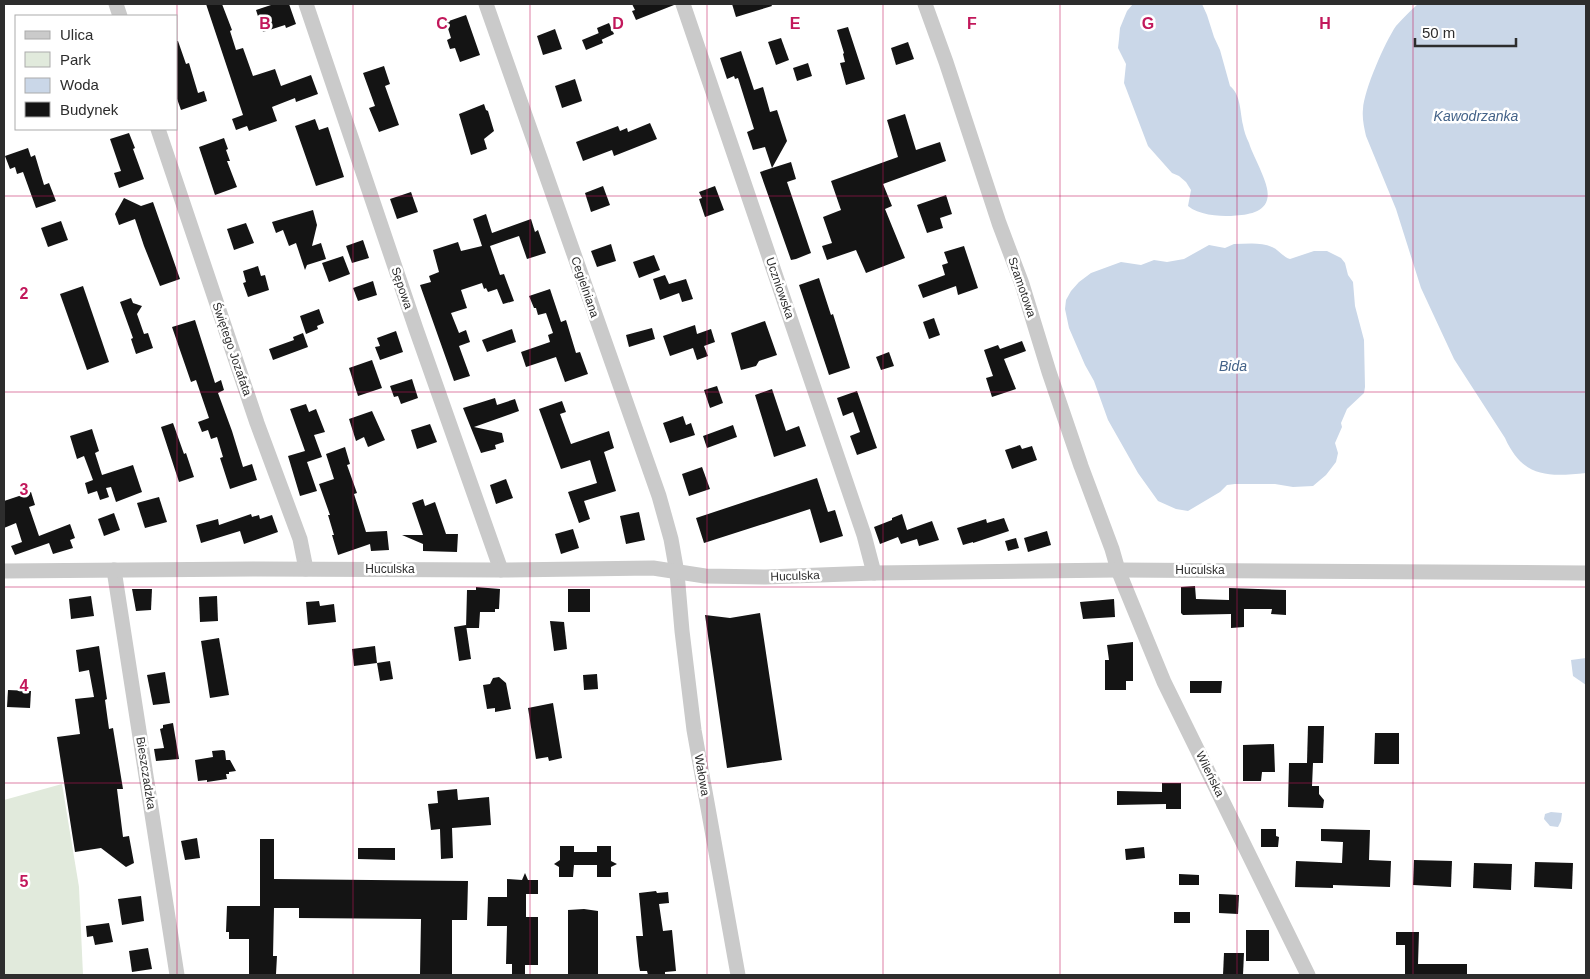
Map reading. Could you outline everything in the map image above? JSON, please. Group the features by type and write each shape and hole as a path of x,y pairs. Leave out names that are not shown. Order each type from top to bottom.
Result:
{"street":[{"name":"Sępowa","path":"306,4 409,310 501,570"},
{"name":"Uczniowska","path":"683,4 864,535 874,573"},
{"name":"Szamotowa","path":"925,4 946,62 998,223 1022,284 1048,372 1083,473 1107,533 1118,570"},
{"name":"Cegielniana","path":"491,5 659,496 671,539 677,573"},
{"name":"Świętego Jozafata","path":"158,130 257,423 300,539 306,569"},
{"name":"Huculska","path":"4,571 652,568 705,576 766,577 874,573 1118,570 1586,573"},
{"name":"Bieszczadzka","path":"114,570 177,975"},
{"name":"Wileńska","path":"1118,570 1164,682 1308,975"},
{"name":"Wałowa","path":"677,573 694,730 738,975"}],"green space":[{"path":"62,784 79,887 83,975 4,975 4,800"}],"water":[{"path":"1133,4 1202,4 1220,50 1230,86 1234,90 1240,104 1245,134 1267,188 1267,200 1262,208 1236,216 1208,214 1192,209 1188,206 1191,190 1186,182 1172,173 1148,146 1124,83 1126,64 1118,48 1120,28 1127,11"},
{"name":"Kawodrzanka","path":"1418,4 1586,4 1586,473 1560,475 1538,472 1520,461 1512,451 1454,359 1421,288 1396,209 1366,136 1363,119 1364,101 1376,66 1396,26"},
{"name":"Bida","path":"1234,244 1268,245 1290,259 1314,251 1327,251 1341,258 1353,282 1355,306 1364,340 1364,393 1347,409 1341,423 1342,427 1335,443 1338,453 1336,462 1326,475 1313,486 1293,487 1275,484 1227,485 1220,492 1188,511 1176,509 1158,501 1138,473 1108,420 1094,381 1069,328 1065,309 1066,300 1079,282 1091,273 1121,262 1141,265 1154,260 1167,262 1184,259 1209,245 1225,248"},
{"path":"1586,658 1586,685 1573,676 1571,660"},
{"path":"1551,812 1562,813 1558,827 1550,826 1544,819 1545,814"}],"building":[{"path":"206,4 222,4 232,30 230,31 236,50 243,48 253,76 275,69 281,86 311,75 318,94 296,102 295,98 272,107 277,121 249,131 247,126 236,130 232,119 243,115"},
{"path":"274,4 289,4 296,24 286,28 285,25 263,32 256,10"},
{"path":"632,4 674,5 636,20 632,11 635,10"},
{"path":"732,4 771,4 772,6 736,17"},
{"path":"466,15 480,55 460,62 455,48 450,49 447,40 451,38 446,22"},
{"path":"609,23 614,34 601,40 597,28"},
{"path":"848,27 865,79 846,85 840,63 845,62 844,53 837,30"},
{"path":"555,29 562,49 543,55 537,36"},
{"path":"599,33 603,43 586,50 582,40"},
{"path":"781,38 789,60 776,65 768,42"},
{"path":"178,41 186,64 189,63 198,93 204,91 207,101 181,110 178,102"},
{"path":"908,42 914,59 896,65 891,48"},
{"path":"741,51 754,90 763,87 770,112 777,110 787,141 772,168 765,147 753,150 747,132 754,129 738,78 735,79 734,76 727,79 720,58"},
{"path":"808,63 812,76 797,81 793,68"},
{"path":"384,66 390,84 385,86 399,125 379,132 369,108 375,106 363,73"},
{"path":"575,79 582,101 562,108 555,86"},
{"path":"484,104 494,131 484,139 487,149 471,155 459,114"},
{"path":"905,114 916,150 940,142 946,161 883,184 892,206 885,209 905,258 866,273 856,250 827,260 822,246 832,243 823,217 841,210 831,181 898,157 887,120"},
{"path":"315,119 319,130 328,127 344,177 316,186 295,126"},
{"path":"650,123 657,139 614,156 612,150 583,161 576,142 618,126 620,131 627,128 628,132"},
{"path":"129,133 144,179 119,188 114,173 121,171 110,139"},
{"path":"224,138 230,161 227,161 237,187 215,195 199,147"},
{"path":"28,148 31,157 35,155 44,185 49,183 56,201 36,208 23,172 17,174 15,167 10,169 5,156"},
{"path":"791,162 796,179 787,182 811,253 791,260 760,172"},
{"path":"603,186 610,205 591,212 585,193"},
{"path":"715,186 724,210 705,217 699,199 702,198 699,192"},
{"path":"411,192 418,212 397,219 390,199"},
{"path":"946,195 952,214 940,218 943,228 927,233 917,205"},
{"path":"124,198 141,206 153,202 180,279 160,286 135,219 119,225 115,214"},
{"path":"313,210 317,225 312,246 321,243 326,259 307,265 305,270 296,243 289,246 283,230 276,233 272,222"},
{"path":"486,214 492,233 531,219 535,232 538,230 546,253 527,259 519,236 490,246 500,275 504,274 514,301 503,304 497,289 488,292 486,288 484,289 482,283 461,290 467,308 451,313 459,333 466,330 470,342 459,346 470,376 454,381 420,285 431,282 429,276 439,272 433,250 458,242 461,251 482,246 473,219"},
{"path":"61,221 68,240 48,247 41,228"},
{"path":"246,223 254,243 234,250 227,229"},
{"path":"363,240 369,258 352,263 346,246"},
{"path":"611,244 616,261 597,267 591,251"},
{"path":"964,246 978,288 958,295 956,286 923,298 918,285 945,275 942,265 948,263 944,252"},
{"path":"654,255 660,270 639,278 633,262"},
{"path":"343,256 350,274 329,282 322,263"},
{"path":"258,266 261,276 265,275 269,290 248,297 243,283 246,282 243,271"},
{"path":"665,275 669,284 686,279 693,299 682,302 679,293 660,300 653,279"},
{"path":"819,278 831,315 833,314 850,368 829,375 799,285"},
{"path":"373,281 377,295 358,301 353,288"},
{"path":"83,286 109,362 87,370 60,294"},
{"path":"550,289 561,322 566,320 576,353 580,352 588,374 565,382 556,357 526,367 521,352 550,342 548,335 553,333 546,313 538,315 529,296"},
{"path":"131,298 133,303 142,306 137,314 144,334 148,333 153,348 136,354 131,339 133,338 120,302"},
{"path":"319,309 324,323 317,326 318,329 306,334 300,316"},
{"path":"934,318 940,335 929,339 923,322"},
{"path":"195,320 215,383 221,380 224,390 218,393 243,467 252,464 257,480 230,489 220,458 223,457 217,437 211,439 208,430 202,432 198,422 209,418 196,380 191,382 172,327"},
{"path":"765,321 777,355 759,361 756,366 741,370 731,333"},
{"path":"695,325 697,334 711,329 715,342 704,346 708,356 697,360 693,348 670,356 663,336"},
{"path":"652,328 655,339 629,347 626,335"},
{"path":"512,329 516,342 487,352 482,340"},
{"path":"396,331 403,352 380,360 375,347 380,346 377,338"},
{"path":"303,333 308,347 273,360 269,349 294,340 293,337"},
{"path":"1022,341 1026,351 1004,359 1016,389 992,397 986,378 993,376 984,350 998,345 1000,349"},
{"path":"889,352 894,366 881,370 876,357"},
{"path":"372,360 382,388 358,396 349,368"},
{"path":"412,379 418,398 401,404 398,396 394,397 390,386"},
{"path":"717,386 723,403 710,408 704,390"},
{"path":"772,389 786,431 799,426 806,446 774,457 755,395"},
{"path":"857,391 877,448 857,455 850,436 860,432 853,412 843,416 837,398"},
{"path":"495,398 497,405 515,399 519,411 474,427 502,433 504,442 495,445 496,449 481,453 463,408"},
{"path":"562,401 566,412 560,414 571,444 609,431 614,448 604,452 616,491 584,501 590,519 579,523 568,492 597,483 590,460 561,469 539,409"},
{"path":"306,404 309,412 316,409 325,432 314,435 322,457 307,462 317,491 300,496 288,456 305,451 290,409"},
{"path":"372,411 385,440 368,447 364,437 356,441 349,419"},
{"path":"683,416 686,425 691,423 695,435 670,443 663,423"},
{"path":"173,423 194,477 179,482 161,427"},
{"path":"430,424 437,442 417,449 411,430"},
{"path":"733,425 737,437 707,448 703,436"},
{"path":"92,429 99,451 95,453 102,475 133,465 142,492 116,502 111,487 106,488 109,497 100,500 97,491 88,494 85,483 93,480 84,456 77,459 70,436"},
{"path":"1020,445 1022,449 1032,446 1037,460 1012,469 1005,450"},
{"path":"345,447 350,464 347,465 357,493 354,494 366,532 387,531 389,550 371,551 370,544 338,555 328,515 330,515 319,484 334,479 326,454"},
{"path":"702,467 710,489 689,496 682,474"},
{"path":"817,478 828,512 835,510 843,536 820,543 810,509 704,543 696,518"},
{"path":"506,479 513,498 496,504 490,485"},
{"path":"31,492 35,505 29,507 39,536 70,524 75,538 70,540 73,548 53,554 49,543 15,555 11,546 22,542 16,523 4,528 4,501"},
{"path":"159,497 167,522 145,528 137,503"},
{"path":"423,499 425,506 435,502 446,534 458,534 457,552 423,551 423,544 402,535 423,535 412,503"},
{"path":"639,512 645,540 626,544 620,516"},
{"path":"114,513 120,530 104,536 98,519"},
{"path":"251,514 252,517 259,515 260,519 272,515 278,532 244,544 240,531 201,543 196,525 218,519 219,525"},
{"path":"902,514 907,530 932,521 939,540 919,546 917,539 901,544 898,537 880,544 874,527"},
{"path":"1004,518 1009,531 963,545 957,528 986,519 987,523"},
{"path":"573,529 579,548 561,554 555,534"},
{"path":"1047,531 1051,545 1028,552 1024,538"},
{"path":"1016,538 1019,548 1008,551 1005,541"},
{"path":"1195,586 1196,599 1229,600 1229,588 1286,590 1286,615 1271,614 1272,609 1244,609 1244,627 1231,628 1231,614 1183,615 1181,613 1181,587"},
{"path":"476,587 500,589 499,609 495,609 495,612 480,612 479,628 466,628 467,590 476,590"},
{"path":"132,589 152,589 151,610 136,611"},
{"path":"568,589 590,589 590,612 568,612"},
{"path":"91,596 94,616 71,619 69,599"},
{"path":"217,596 218,621 200,622 199,597"},
{"path":"1114,599 1115,617 1083,619 1080,602"},
{"path":"319,601 320,606 334,604 336,622 308,625 306,602"},
{"path":"760,613 782,760 727,768 705,615 730,618"},
{"path":"550,621 564,622 567,649 554,651"},
{"path":"466,625 471,659 459,661 454,627"},
{"path":"219,638 229,695 210,698 201,641"},
{"path":"1133,642 1133,681 1126,681 1126,690 1105,690 1105,660 1109,660 1107,645"},
{"path":"99,646 107,699 105,700 109,729 113,728 123,789 117,789 123,837 129,836 134,863 126,867 101,848 75,852 57,737 80,734 75,699 94,697 89,670 79,672 76,650"},
{"path":"375,646 377,663 354,666 352,649"},
{"path":"390,661 393,679 380,681 377,663"},
{"path":"165,672 170,703 153,705 147,675"},
{"path":"597,674 598,689 584,690 583,675"},
{"path":"499,677 506,683 511,709 495,712 495,708 487,709 483,685 490,684 493,678"},
{"path":"1190,681 1222,681 1221,693 1190,693"},
{"path":"8,690 31,691 30,708 7,707"},
{"path":"553,703 562,758 549,761 548,757 536,759 528,708"},
{"path":"173,723 179,759 156,761 154,749 164,748 160,729 163,728 163,725"},
{"path":"1308,726 1324,726 1323,763 1307,763"},
{"path":"1375,733 1399,733 1399,764 1374,764"},
{"path":"1274,744 1275,772 1262,772 1261,781 1243,781 1243,745"},
{"path":"212,751 225,751 226,760 230,760 236,771 226,774 227,779 207,782 207,780 198,781 195,760 213,757"},
{"path":"1289,763 1313,763 1312,786 1319,786 1319,794 1324,800 1323,808 1288,807"},
{"path":"1162,783 1181,783 1181,809 1166,809 1166,804 1117,805 1117,791 1162,792"},
{"path":"457,789 458,800 489,797 491,825 452,828 453,858 441,859 440,829 431,830 428,804 438,803 437,791"},
{"path":"1261,829 1276,829 1276,836 1279,837 1278,847 1261,847"},
{"path":"1321,829 1370,830 1369,860 1391,861 1390,887 1333,885 1333,888 1295,887 1296,861 1342,863 1343,842 1321,841"},
{"path":"197,838 200,858 185,860 181,841"},
{"path":"260,839 274,839 274,879 468,881 467,920 452,920 452,975 420,975 421,919 299,918 299,908 274,908 273,956 277,956 276,974 249,975 249,939 229,939 229,932 226,932 227,906 260,906"},
{"path":"560,846 574,846 574,852 597,852 597,846 611,846 611,861 617,864 611,867 611,877 597,877 597,865 574,865 573,877 559,877 559,867 554,864 560,860"},
{"path":"1144,847 1145,858 1126,860 1125,849"},
{"path":"358,848 395,848 395,860 358,859"},
{"path":"1414,860 1452,861 1451,887 1413,885"},
{"path":"1535,862 1573,863 1572,889 1534,887"},
{"path":"1474,863 1512,864 1511,890 1473,888"},
{"path":"525,873 528,880 538,880 538,894 526,894 526,917 538,917 538,965 525,965 525,975 512,975 512,964 506,964 507,926 487,926 488,897 507,897 507,879 522,880"},
{"path":"1179,874 1199,875 1199,885 1179,885"},
{"path":"656,891 657,893 668,892 669,903 659,904 663,931 672,930 676,971 665,972 665,975 648,975 647,971 640,971 639,966 636,936 643,936 639,893"},
{"path":"1219,894 1239,895 1238,914 1219,913"},
{"path":"141,896 144,921 122,925 118,899"},
{"path":"584,909 598,911 598,975 568,975 568,910"},
{"path":"1174,912 1190,912 1190,923 1174,923"},
{"path":"109,923 113,942 95,945 93,936 87,937 86,926"},
{"path":"1246,930 1269,930 1269,961 1246,961"},
{"path":"1396,932 1419,932 1418,964 1467,964 1467,975 1405,975 1405,945 1396,945"},
{"path":"148,948 152,969 132,972 129,951"},
{"path":"1224,953 1244,953 1243,975 1223,975"}]}
